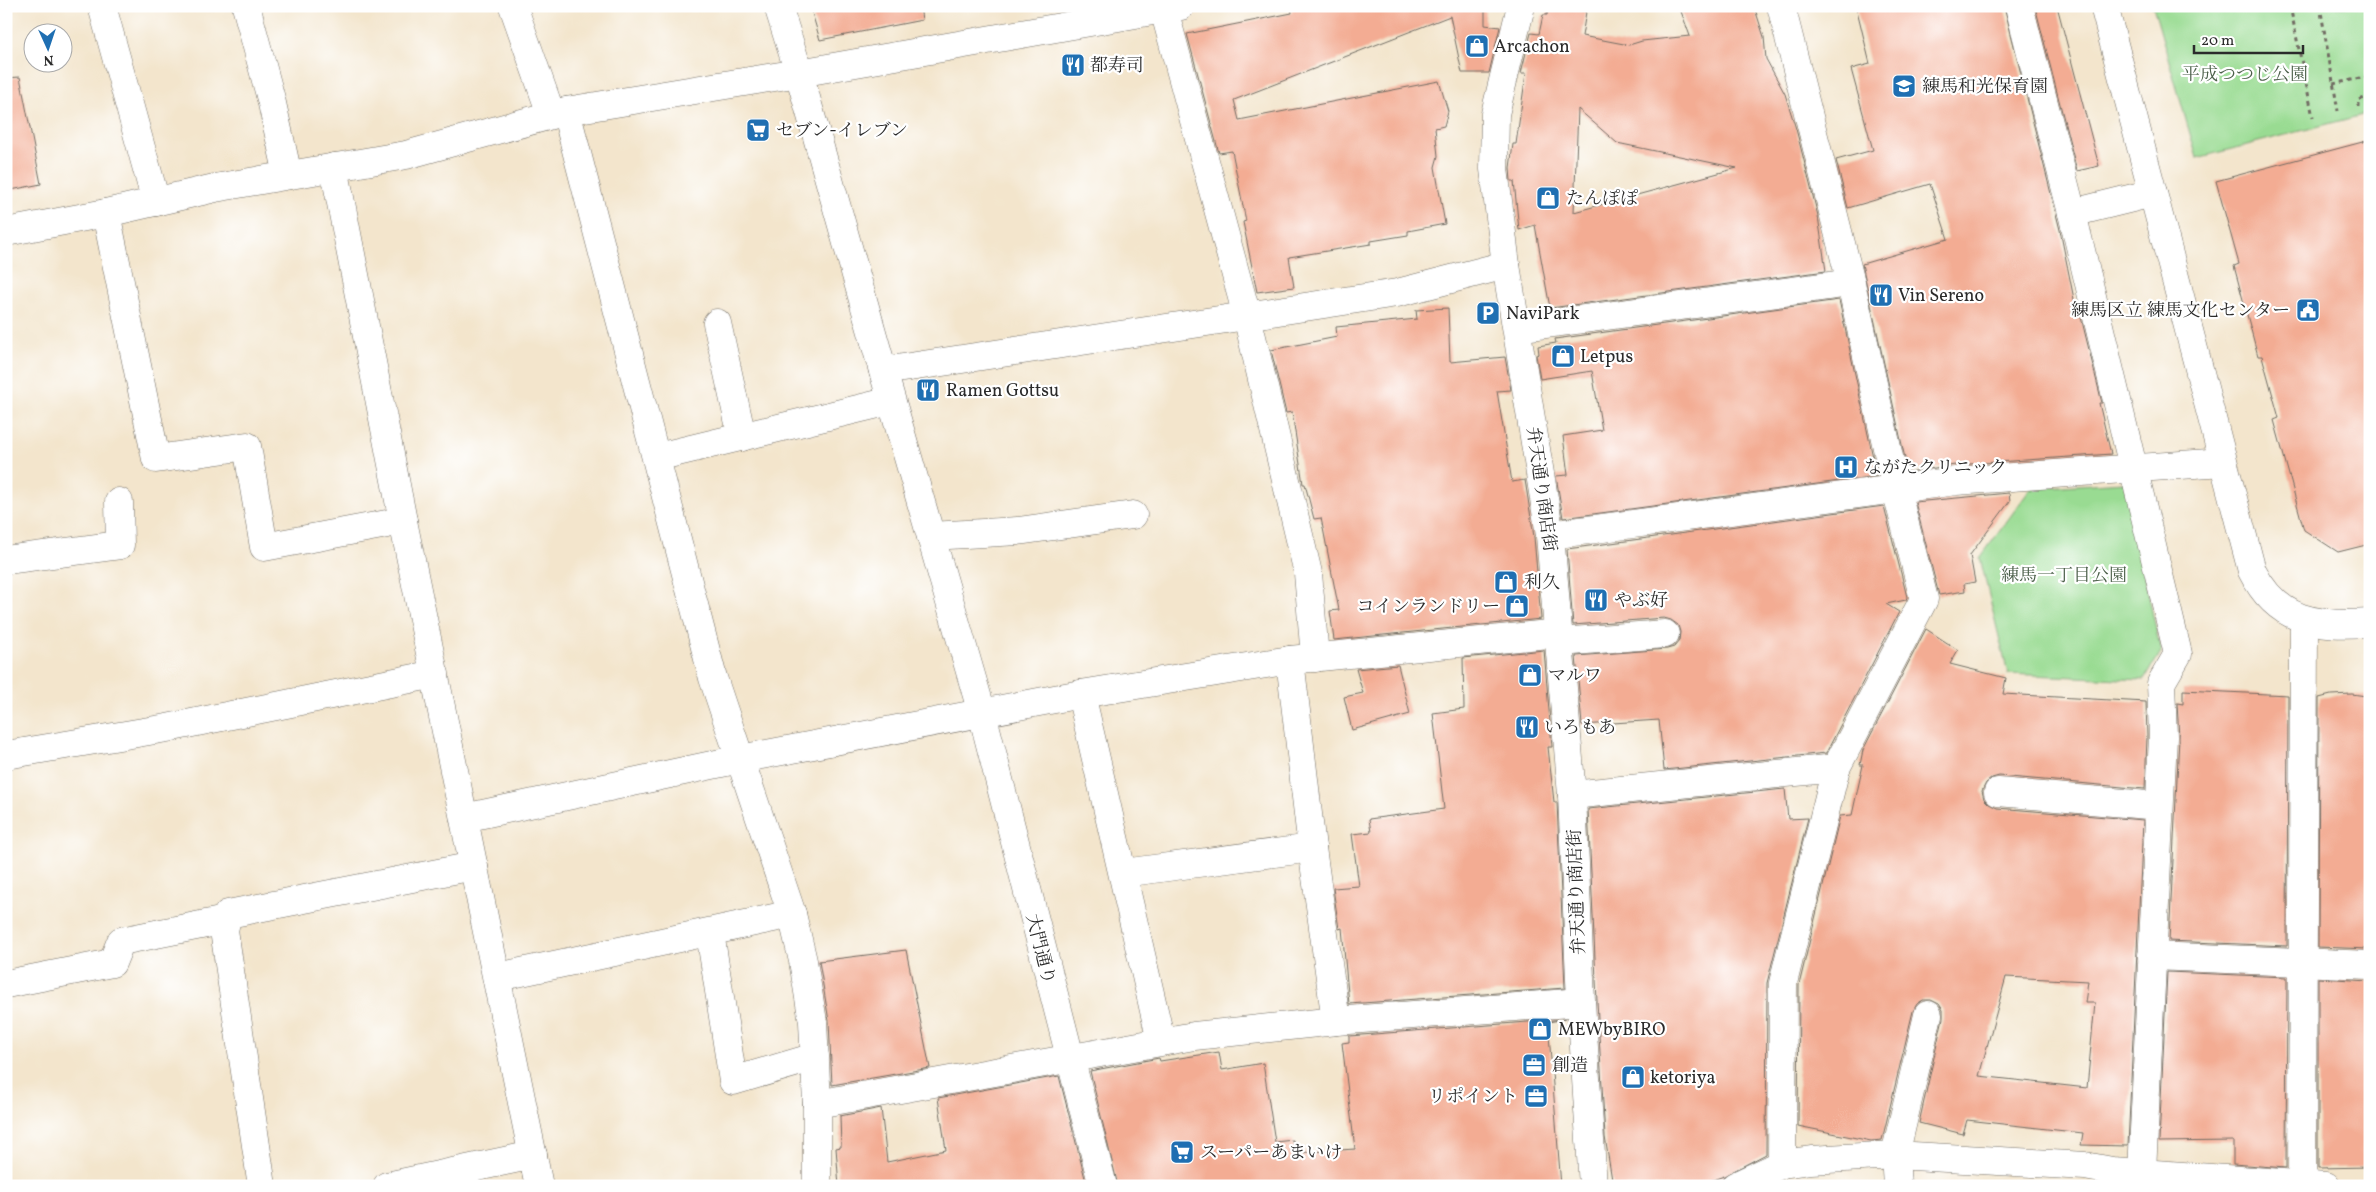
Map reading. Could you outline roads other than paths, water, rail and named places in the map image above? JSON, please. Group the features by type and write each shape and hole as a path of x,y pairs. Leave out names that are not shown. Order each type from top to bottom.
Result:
{"street":[{"path":"102,6 156,202"},
{"path":"246,6 271,99 288,175"},
{"path":"513,6 559,112 657,457 713,678 792,914 806,978 813,1022 817,1104 817,1186"},
{"name":"大門通り","path":"778,6 799,73 882,371 982,713 1068,1058 1103,1186"},
{"name":"弁天通り商店街","path":"1521,6 1495,114 1494,169 1506,264 1550,535 1572,795 1581,1002 1593,1186"},
{"path":"1781,6 1851,283 1896,489 1924,598 1836,768 1783,983 1782,1164"},
{"path":"2019,6 2072,212 2178,654 2161,684 2163,737 2142,1172"},
{"path":"2104,6 2249,561 2257,581 2276,606 2304,620 2336,625 2370,623"},
{"path":"6,232 106,213 215,188 406,155 559,112 799,73 1169,7 1247,316 1308,573 1303,659 1312,848 1336,1021"},
{"path":"334,168 403,522 540,1186"},
{"path":"2072,212 2153,193"},
{"path":"106,213 156,459 247,446 264,547 403,522"},
{"path":"882,371 1397,293 1506,264"},
{"path":"1517,328 1851,283"},
{"path":"717,323 742,436"},
{"path":"657,457 892,401"},
{"path":"1550,535 1956,481 2134,470 2223,462"},
{"path":"6,560 120,545 119,502"},
{"path":"931,536 1018,531 1133,515"},
{"path":"1735,1186 1782,1164 1811,1160 1895,1155 2086,1176 2112,1171 2142,1172 2314,1185 2304,962 2304,620"},
{"path":"464,818 740,759 1081,694 1303,659 1559,637 1665,634"},
{"path":"6,755 167,728 435,674"},
{"path":"1081,694 1161,1042"},
{"path":"1572,795 1836,768"},
{"path":"1998,792 2159,806"},
{"path":"1123,873 1312,848"},
{"path":"262,1186 224,930 228,914 474,866"},
{"path":"498,977 792,914"},
{"path":"6,984 112,963 121,941 226,920"},
{"path":"710,933 733,1081 815,1057"},
{"path":"2152,956 2370,965"},
{"path":"817,1104 1194,1036 1336,1021 1581,1002"},
{"path":"1897,1186 1895,1155 1928,1015"},
{"path":"386,1186 533,1156"}],"place":[{"name":"Arcachon","path":"1477,46"},
{"name":"都寿司","path":"1073,65"},
{"name":"練馬和光保育園","path":"1904,86"},
{"name":"セブン-イレブン","path":"758,130"},
{"name":"たんぽぽ","path":"1548,198"},
{"name":"Vin Sereno","path":"1881,295"},
{"name":"練馬区立 練馬文化センター","path":"2308,310"},
{"name":"NaviPark","path":"1488,313"},
{"name":"Letpus","path":"1563,356"},
{"name":"Ramen Gottsu","path":"928,390"},
{"name":"ながたクリニック","path":"1846,467"},
{"name":"利久","path":"1506,582"},
{"name":"やぶ好","path":"1596,600"},
{"name":"コインランドリー","path":"1517,606"},
{"name":"マルワ","path":"1530,675"},
{"name":"いろもあ","path":"1527,727"},
{"name":"MEWbyBIRO","path":"1540,1029"},
{"name":"創造","path":"1534,1065"},
{"name":"ketoriya","path":"1633,1077"},
{"name":"リポイント","path":"1536,1096"},
{"name":"スーパーあまいけ","path":"1182,1152"}],"park label":[{"name":"平成つつじ公園","path":"2245,74"},
{"name":"練馬一丁目公園","path":"2064,575"}]}
